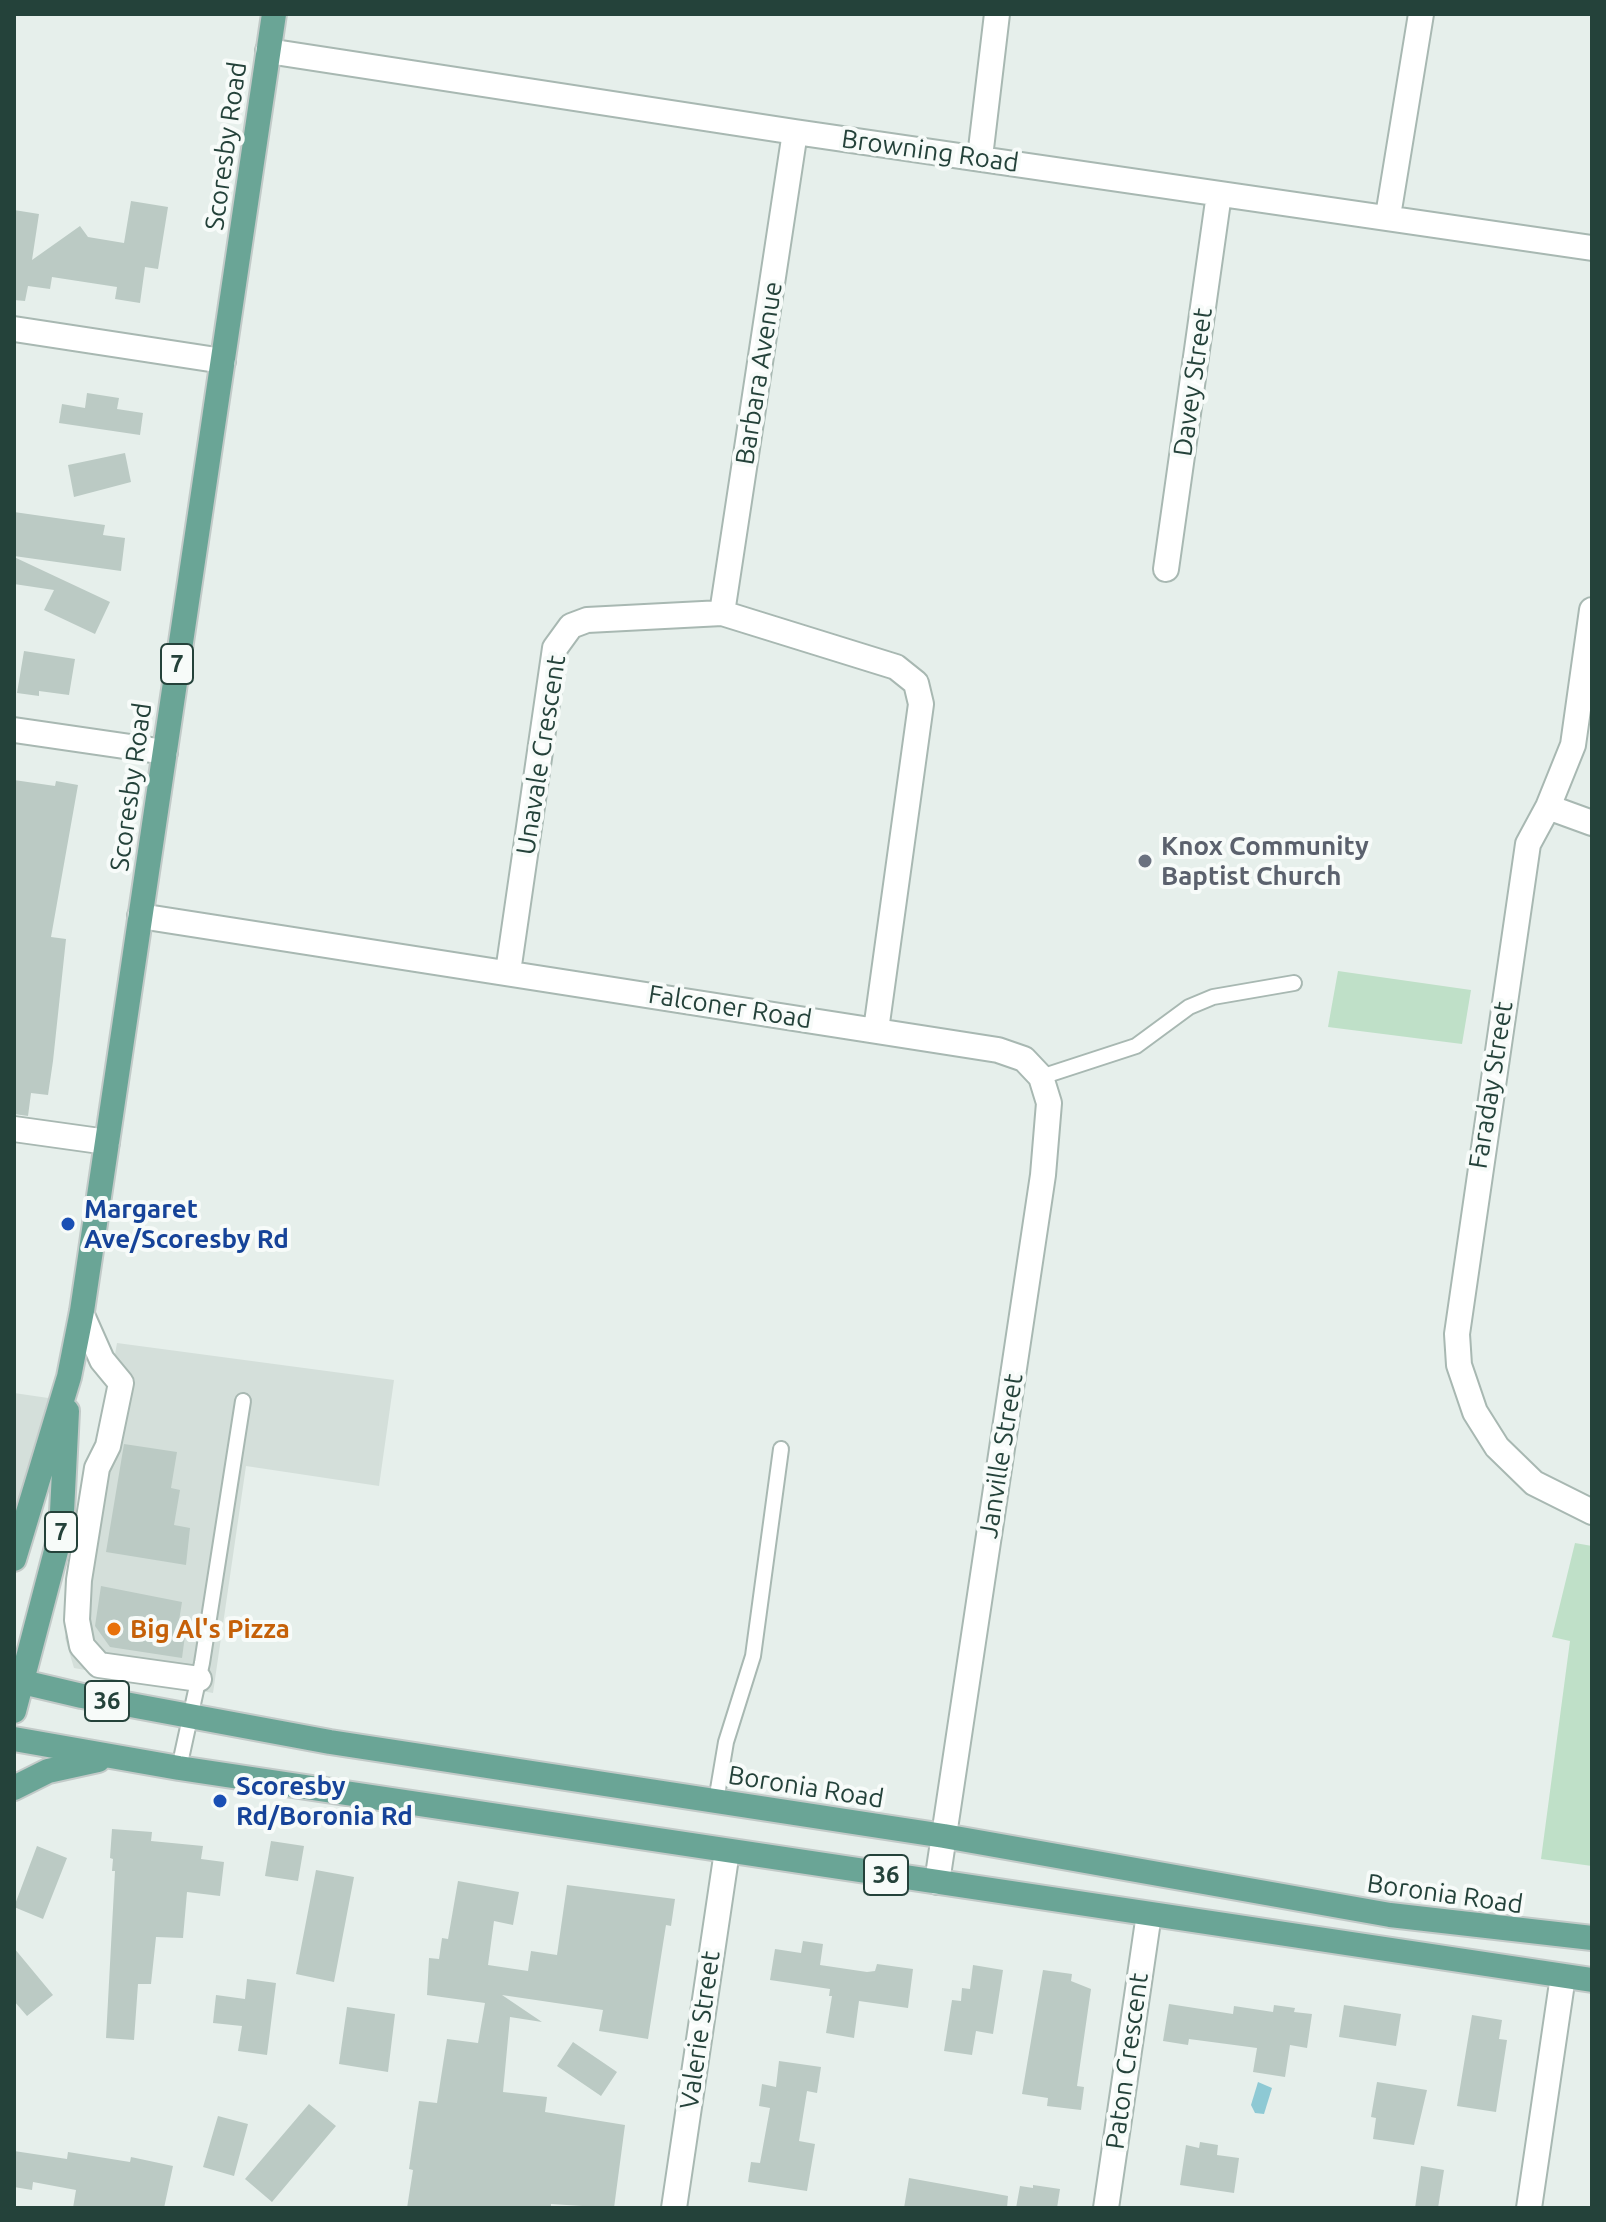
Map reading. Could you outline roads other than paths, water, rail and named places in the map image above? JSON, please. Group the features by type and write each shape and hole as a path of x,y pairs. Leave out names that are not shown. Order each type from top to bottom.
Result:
{"main road":[{"name":"Scoresby Road","path":"14,1559 69,1377 82,1315 274,14"},
{"name":"Scoresby Road","path":"14,1711 19,1682 61,1532 69,1377"},
{"name":"Boronia Road","path":"19,1682 345,1745 944,1836 1335,1907 1528,1933 1592,1938"},
{"name":"36","path":"14,1739 179,1768 1592,1980"},
{"path":"14,1788 48,1771 113,1757"}],"street":[{"path":"980,157 997,14"},
{"path":"1388,216 1421,14"},
{"name":"Browning Road","path":"268,51 795,132 1592,248"},
{"name":"Barbara Avenue","path":"722,613 795,132"},
{"name":"Davey Street","path":"1166,569 1219,194"},
{"path":"14,329 223,361"},
{"name":"Faraday Street","path":"1592,610 1573,745 1548,807 1528,844 1457,1334 1459,1365 1471,1400 1497,1447 1534,1483 1592,1512"},
{"name":"Unavale Crescent","path":"508,972 555,648 571,626 587,620 722,613 896,667 916,683 921,704 876,1030"},
{"path":"14,730 165,752"},
{"path":"1548,807 1592,823"},
{"name":"Falconer Road","path":"140,916 998,1050 1024,1059 1041,1077"},
{"name":"Janville Street","path":"937,1882 1043,1175 1049,1103 1041,1077"},
{"path":"14,1129 107,1142"},
{"path":"82,1315 102,1360 121,1383 108,1446 97,1468 79,1580 77,1620 82,1646 99,1665 199,1679"},
{"name":"Valerie Street","path":"674,2208 727,1851"},
{"name":"Paton Crescent","path":"1106,2208 1149,1914"},
{"path":"1529,2208 1563,1976"}],"lane":[{"path":"1041,1077 1136,1046 1189,1007 1213,997 1294,983"},
{"path":"179,1768 199,1679 243,1401"},
{"path":"716,1801 726,1742 753,1656 781,1449"}],"water":[{"path":"1258,2082 1272,2088 1264,2114 1255,2113 1251,2105"}],"place":[{"name":"Knox Community Baptist Church","path":"1145,861"},
{"name":"Margaret Ave/Scoresby Rd","path":"68,1224"},
{"name":"Big Al's Pizza","path":"114,1629"},
{"name":"Scoresby Rd/Boronia Rd","path":"220,1801"}]}
